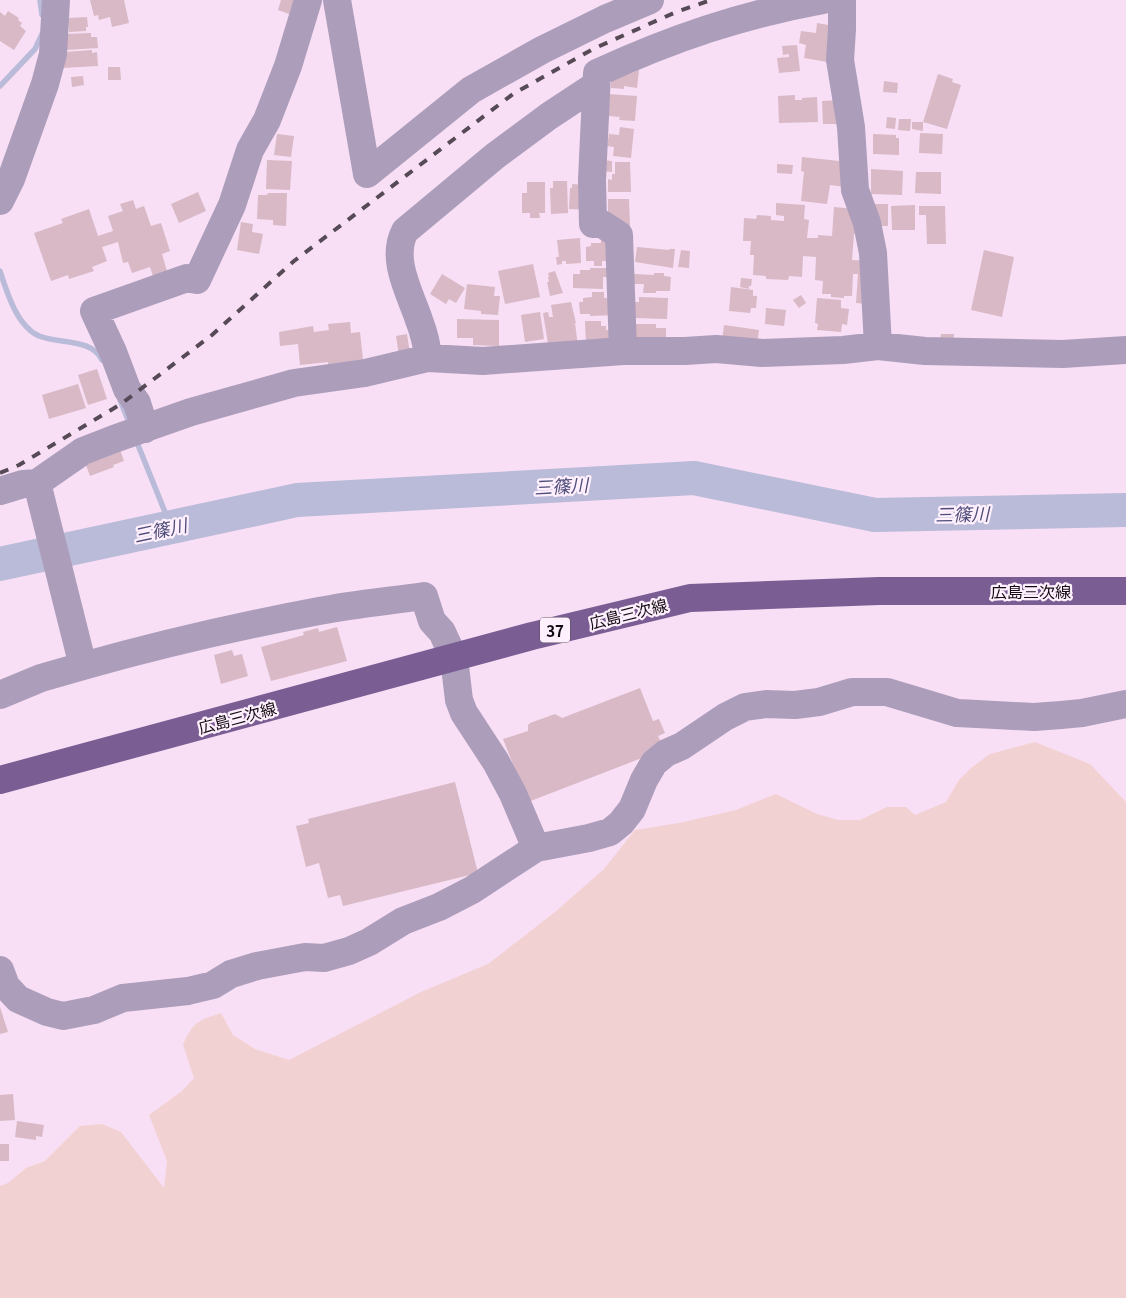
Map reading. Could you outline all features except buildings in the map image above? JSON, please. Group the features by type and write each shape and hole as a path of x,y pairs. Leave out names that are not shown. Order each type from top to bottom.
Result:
{"main road":[{"name":"広島三次線","path":"0,780 532,636 690,598 879,591 1126,591"}],"street":[{"path":"0,202 11,179 53,54 56,0"},
{"path":"145,429 137,403 127,389 113,352 94,311 187,278 197,280 232,205 250,150 266,120 288,66 308,0"},
{"path":"337,0 367,174 471,90 542,50 605,19 650,0"},
{"path":"622,351 619,235 602,224 593,224 592,180 597,74 684,36 750,15 823,0"},
{"path":"842,0 840,60 851,127 854,190 867,223 873,252 878,346"},
{"path":"428,358 426,342 404,280 401,239 405,231 502,151 549,116 596,85"},
{"path":"0,491 23,484 38,487 84,451 191,412 294,383 365,373 428,358 483,361 622,351 716,349 770,353 843,350 878,346 926,351 1063,354 1126,350"},
{"path":"38,487 81,661"},
{"path":"0,695 81,661 321,611 424,596 432,621 442,632 454,658 461,707 496,762 513,794 536,848"},
{"path":"0,973 6,986 18,999 47,1012 62,1016 94,1010 123,998 188,992 213,985 232,974 257,966 305,957 324,958 349,951 370,942 403,922 439,907 472,890 536,848 610,832 621,823 632,809 644,780 654,763 666,753 682,746 725,716 745,707 766,704 794,705 819,702 852,692 887,692 957,712 977,714 1052,716 1082,713 1126,704"}],"shaded area":[{"path":"1035,742 1090,764 1126,802 1126,1298 0,1298 0,1186 8,1183 26,1168 45,1161 80,1126 102,1124 121,1132 164,1188 167,1161 149,1115 182,1091 194,1078 183,1045 193,1027 206,1018 221,1013 233,1035 255,1049 289,1060 421,992 488,964 555,912 604,869 635,830 679,823 736,810 776,794 817,814 838,820 860,820 887,807 906,807 915,815 946,802 959,780 990,754"}],"waterway":[{"path":"40,0 42,15"},
{"path":"0,86 35,49 43,32"},
{"path":"0,271 14,308 31,331 39,336 91,348 102,360"},
{"path":"120,400 128,420"},
{"path":"136,440 171,527"},
{"name":"三篠川","path":"0,564 297,500 694,478 875,515 1126,510"}],"railway":[{"path":"0,473 19,465 121,404 212,335 294,261 513,94 593,49 676,12 711,0"}]}
